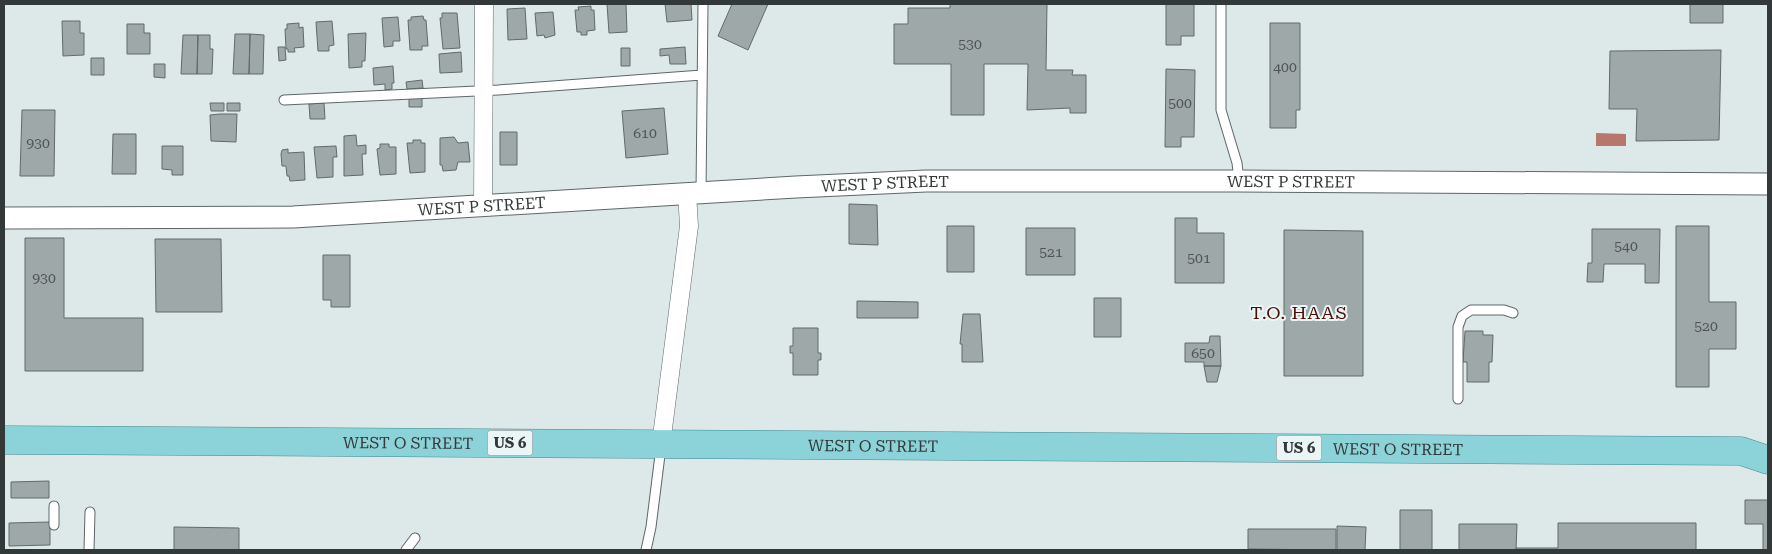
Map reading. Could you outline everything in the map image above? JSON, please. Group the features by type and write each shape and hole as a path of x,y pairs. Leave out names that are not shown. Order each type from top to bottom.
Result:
{"main road":[{"name":"WEST O STREET","path":"4,440 1741,451 1768,460"},
{"name":"WEST O STREET","path":"1741,451 1768,442"}],"street":[{"path":"483,206 484,4"},
{"name":"WEST P STREET","path":"4,218 293,217 694,193 926,182 1239,181 1768,184"},
{"path":"662,444 694,193"}],"lane":[{"path":"694,193 702,75 703,4"},
{"path":"1221,4 1221,110 1236,163 1239,181"},
{"path":"284,100 484,90 702,75"},
{"path":"1458,399 1458,327 1462,316 1471,310 1504,310 1513,313"},
{"path":"646,550 651,527 662,444"},
{"path":"54,506 54,525"},
{"path":"89,550 90,512"},
{"path":"406,550 415,538"}],"shaded area":[{"path":"1596,133 1626,134 1626,146 1596,146"}],"building":[{"path":"607,4 626,4 627,32 609,33"},
{"path":"665,4 691,4 692,20 667,22"},
{"path":"732,4 768,4 748,50 718,36"},
{"path":"950,4 1047,4 1046,70 1073,70 1072,75 1086,75 1086,113 1070,113 1070,108 1027,110 1028,64 984,64 984,115 951,115 951,64 894,64 894,24 908,24 908,8 950,8"},
{"path":"1166,4 1194,4 1194,36 1181,36 1181,45 1166,45"},
{"path":"1690,4 1723,4 1723,23 1690,23"},
{"path":"591,6 591,10 594,10 595,30 587,31 587,35 581,35 581,32 577,32 575,10 579,10 578,7"},
{"path":"525,8 527,39 508,40 507,9"},
{"path":"553,12 555,35 545,38 544,35 537,36 535,13"},
{"path":"442,13 457,13 460,48 443,49 440,18 442,18"},
{"path":"423,16 424,20 426,20 428,46 422,46 422,50 410,50 408,20 411,20 411,17"},
{"path":"398,17 400,41 393,41 393,46 384,47 382,18"},
{"path":"62,21 80,21 80,33 84,33 84,55 63,56"},
{"path":"332,21 334,45 329,46 329,51 318,51 316,22"},
{"path":"299,23 299,28 303,27 304,47 294,48 295,52 288,52 288,49 286,49 285,29 287,29 287,24"},
{"path":"1270,23 1300,23 1300,110 1296,110 1296,128 1270,128"},
{"path":"127,24 144,24 144,33 150,33 150,54 127,54"},
{"path":"366,33 365,61 362,61 362,67 349,68 348,34"},
{"path":"235,34 250,34 249,74 233,74"},
{"path":"250,34 264,35 263,74 249,74"},
{"path":"183,35 198,35 197,74 181,74"},
{"path":"198,35 210,35 210,49 213,49 212,74 197,74"},
{"path":"278,47 285,47 286,60 279,61"},
{"path":"685,47 686,64 670,64 669,55 660,56 660,49"},
{"path":"621,48 630,48 630,66 621,66"},
{"path":"1721,50 1719,140 1636,141 1637,109 1609,109 1610,51"},
{"path":"461,52 462,72 440,73 439,54"},
{"path":"91,58 104,58 104,75 91,75"},
{"path":"154,64 165,64 165,78 154,77"},
{"path":"393,66 394,83 392,83 392,89 385,90 385,84 374,85 373,68"},
{"path":"1166,69 1195,70 1194,137 1181,137 1181,147 1165,147"},
{"path":"422,80 423,88 407,89 406,82"},
{"path":"409,98 422,98 422,107 409,107"},
{"path":"210,103 224,103 224,111 211,111"},
{"path":"227,103 240,103 240,111 227,111"},
{"path":"324,103 325,119 310,119 309,104"},
{"path":"664,108 668,154 626,158 622,111"},
{"path":"22,110 55,110 54,176 20,176"},
{"path":"237,114 236,142 211,141 210,115"},
{"path":"500,132 517,132 517,165 500,165"},
{"path":"113,134 136,134 136,174 112,174"},
{"path":"356,135 357,146 366,145 366,154 362,154 363,175 344,176 344,136"},
{"path":"454,137 458,143 468,142 470,162 458,162 456,170 443,171 442,165 440,165 440,138"},
{"path":"413,140 421,140 421,143 425,143 425,172 410,173 407,143 413,143"},
{"path":"380,144 389,144 389,147 396,147 396,174 380,175 377,149 380,148"},
{"path":"162,146 183,146 183,175 172,175 172,170 162,169"},
{"path":"336,146 337,157 333,157 333,177 317,178 314,147"},
{"path":"288,149 288,153 304,152 305,180 290,181 289,176 287,176 286,166 282,166 281,154 282,150"},
{"path":"849,204 877,205 878,245 849,244"},
{"path":"1175,218 1197,218 1197,233 1224,233 1224,283 1175,283"},
{"path":"947,226 974,226 974,272 947,272"},
{"path":"1676,226 1709,226 1709,302 1736,302 1736,349 1709,349 1709,387 1676,387"},
{"path":"1026,228 1075,228 1075,275 1026,275"},
{"path":"1592,229 1660,229 1659,283 1645,283 1645,264 1604,264 1603,282 1587,282 1588,263 1592,263"},
{"path":"1284,230 1363,231 1363,376 1284,376"},
{"path":"25,238 64,238 64,318 143,318 143,371 25,371"},
{"path":"155,239 221,239 222,312 156,312"},
{"path":"323,255 350,255 350,307 331,307 331,300 323,300"},
{"path":"1094,298 1121,298 1121,337 1094,337"},
{"path":"857,301 918,302 918,318 857,318"},
{"path":"963,314 980,314 983,362 962,362 962,344 960,344"},
{"path":"793,328 818,328 818,353 821,353 821,360 818,360 818,375 793,375 793,353 790,353 790,346 793,346"},
{"path":"1465,331 1483,331 1483,335 1493,335 1492,362 1489,362 1489,382 1467,382 1467,362 1463,362"},
{"path":"1210,336 1220,336 1221,366 1204,366 1204,362 1185,362 1185,343 1209,343"},
{"path":"1204,366 1221,366 1217,382 1207,382"},
{"path":"49,481 49,498 11,498 11,482"},
{"path":"1745,500 1768,500 1768,550 1763,550 1763,524 1745,524"},
{"path":"1400,510 1432,510 1432,550 1400,550"},
{"path":"50,522 50,545 9,546 9,523"},
{"path":"1558,523 1696,523 1696,550 1516,550 1516,548 1558,548"},
{"path":"1459,524 1517,524 1516,550 1459,550"},
{"path":"1337,526 1366,527 1365,550 1337,550"},
{"path":"174,527 239,528 239,550 174,550"},
{"path":"1248,529 1336,529 1336,550 1248,549"}],"district":[{"name":"T.O. HAAS","path":"1299,312"}]}
